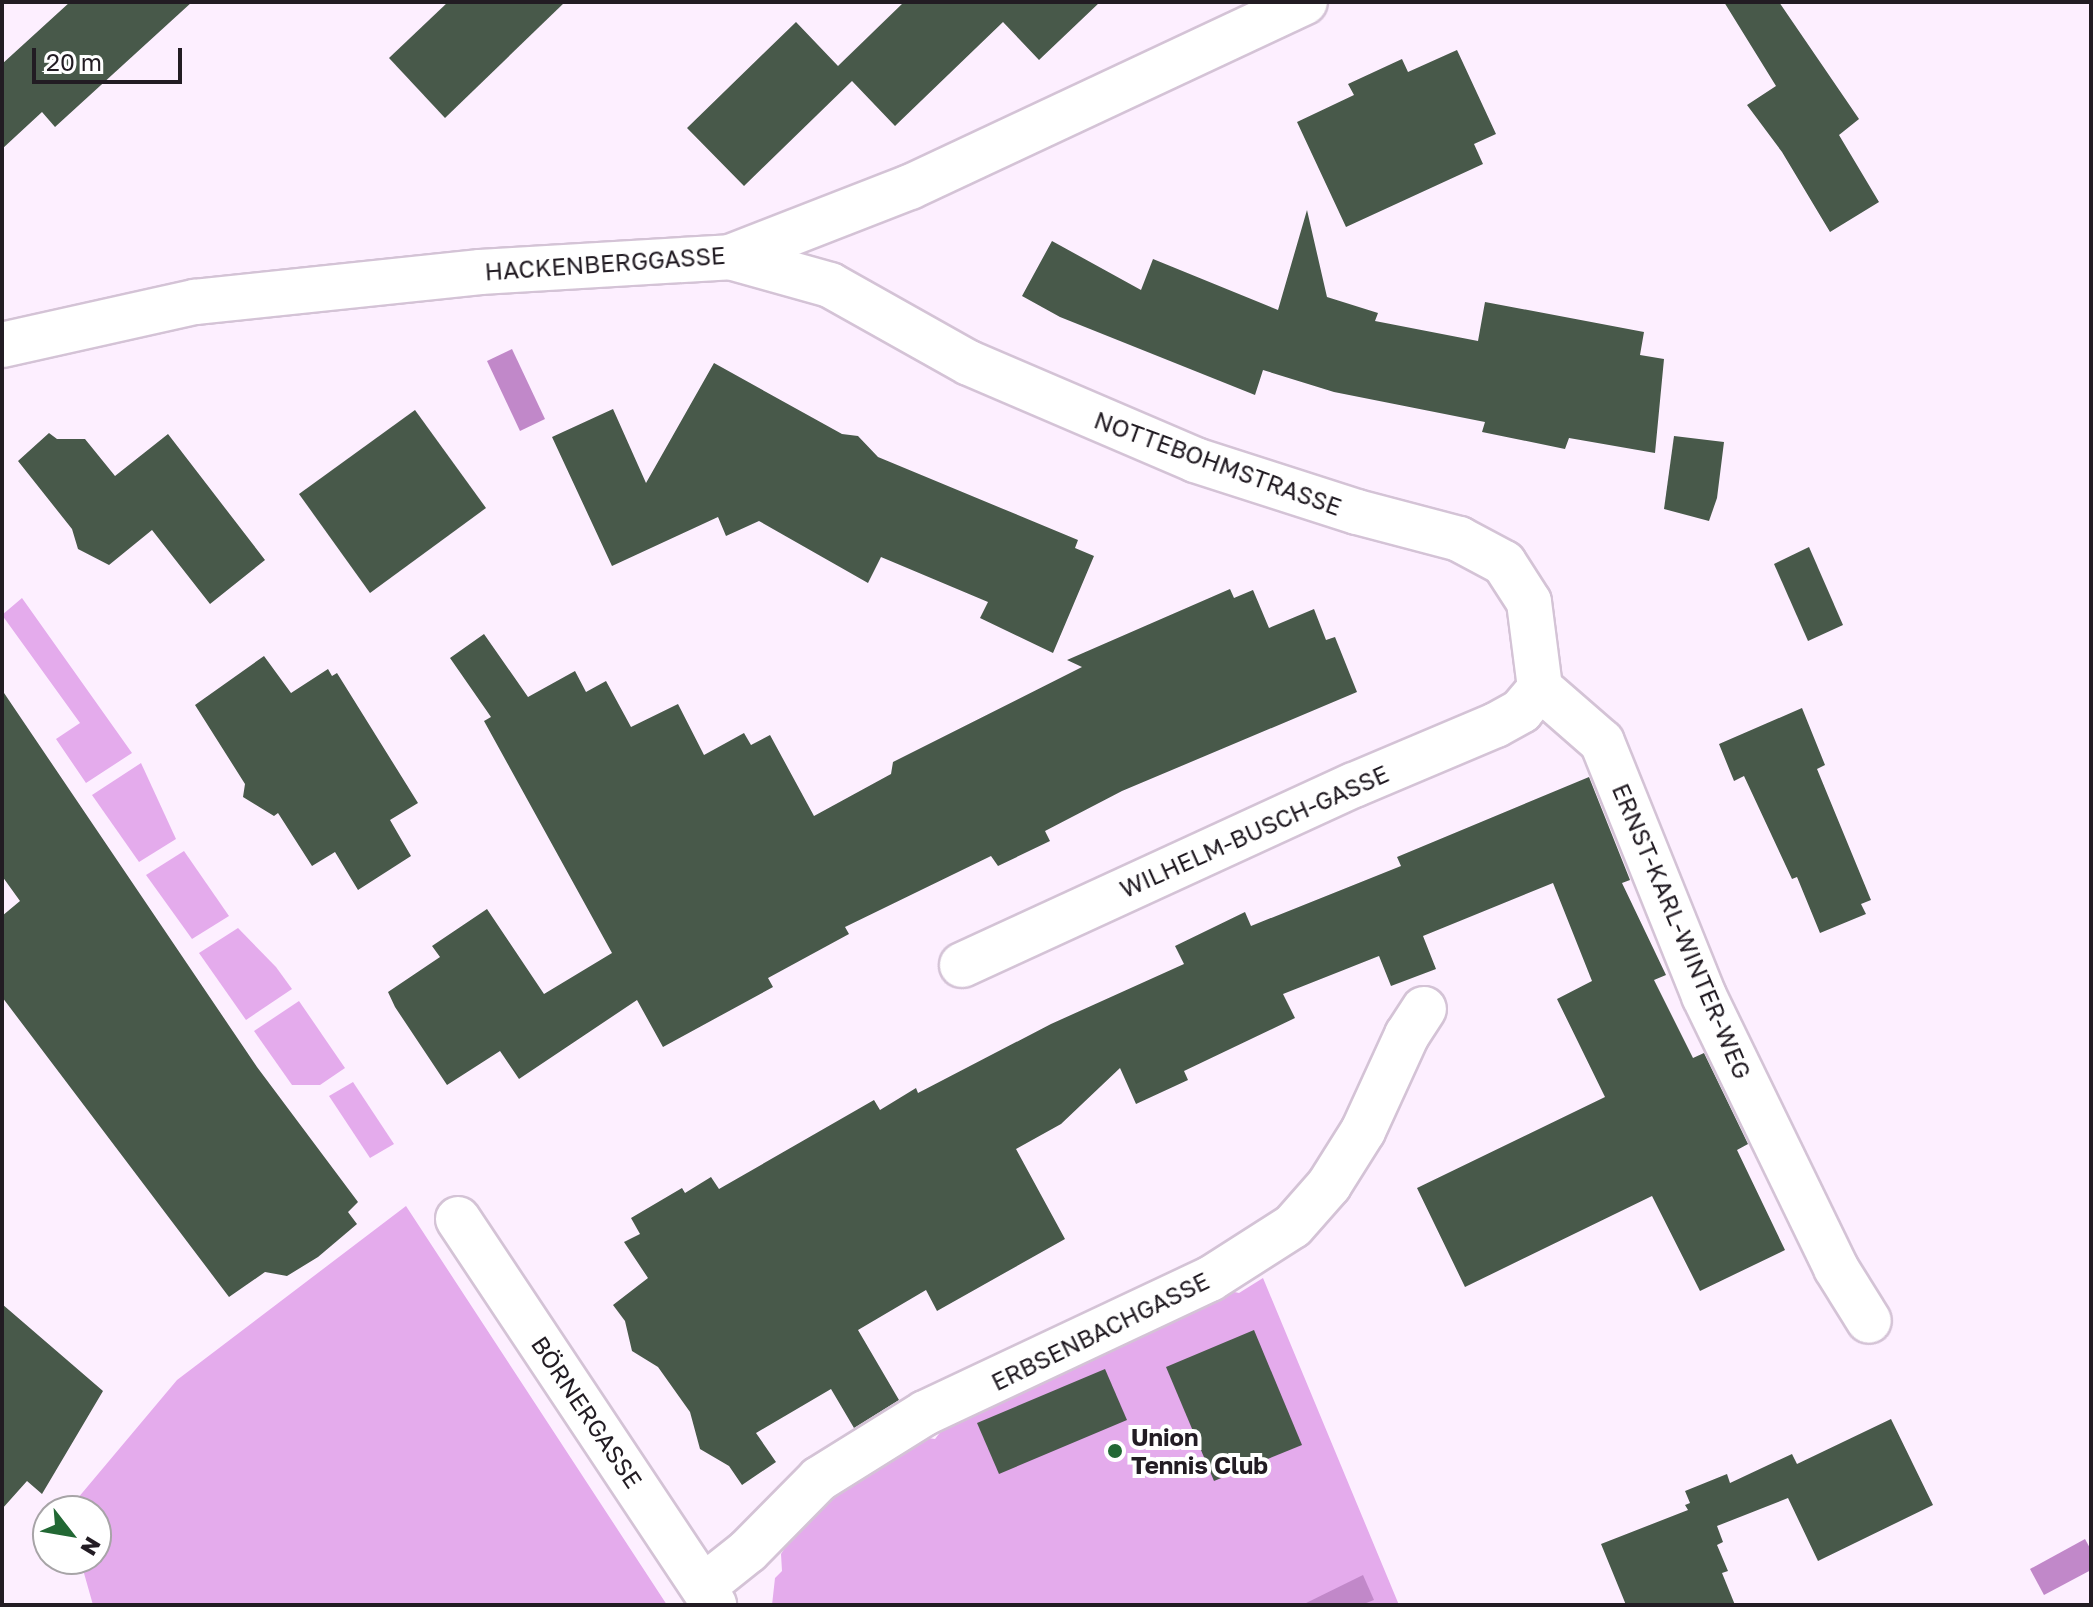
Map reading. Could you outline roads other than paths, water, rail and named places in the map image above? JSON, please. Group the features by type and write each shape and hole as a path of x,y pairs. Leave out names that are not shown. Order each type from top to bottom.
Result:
{"street":[{"name":"HACKENBERGGASSE","path":"2,345 195,302 480,272 730,257 910,187 1305,2"},
{"name":"NOTTEBOHMSTRASSE","path":"730,257 830,285 969,363 1195,460 1357,512 1459,539 1493,557 1504,563 1529,602 1540,688"},
{"name":"WILHELM-BUSCH-GASSE","path":"962,965 1354,785 1496,725 1521,711 1540,688"},
{"name":"ERNST-KARL-WINTER-WEG","path":"1540,688 1602,742 1704,996 1836,1268 1869,1321"},
{"name":"ERBSENBACHGASSE","path":"709,1596 748,1551 819,1479 925,1413 1210,1279 1293,1226 1329,1185 1363,1131 1407,1035 1424,1009"},
{"name":"BÖRNERGASSE","path":"458,1219 709,1596"}],"place":[{"name":"Union Tennis Club","path":"1115,1451"}]}
